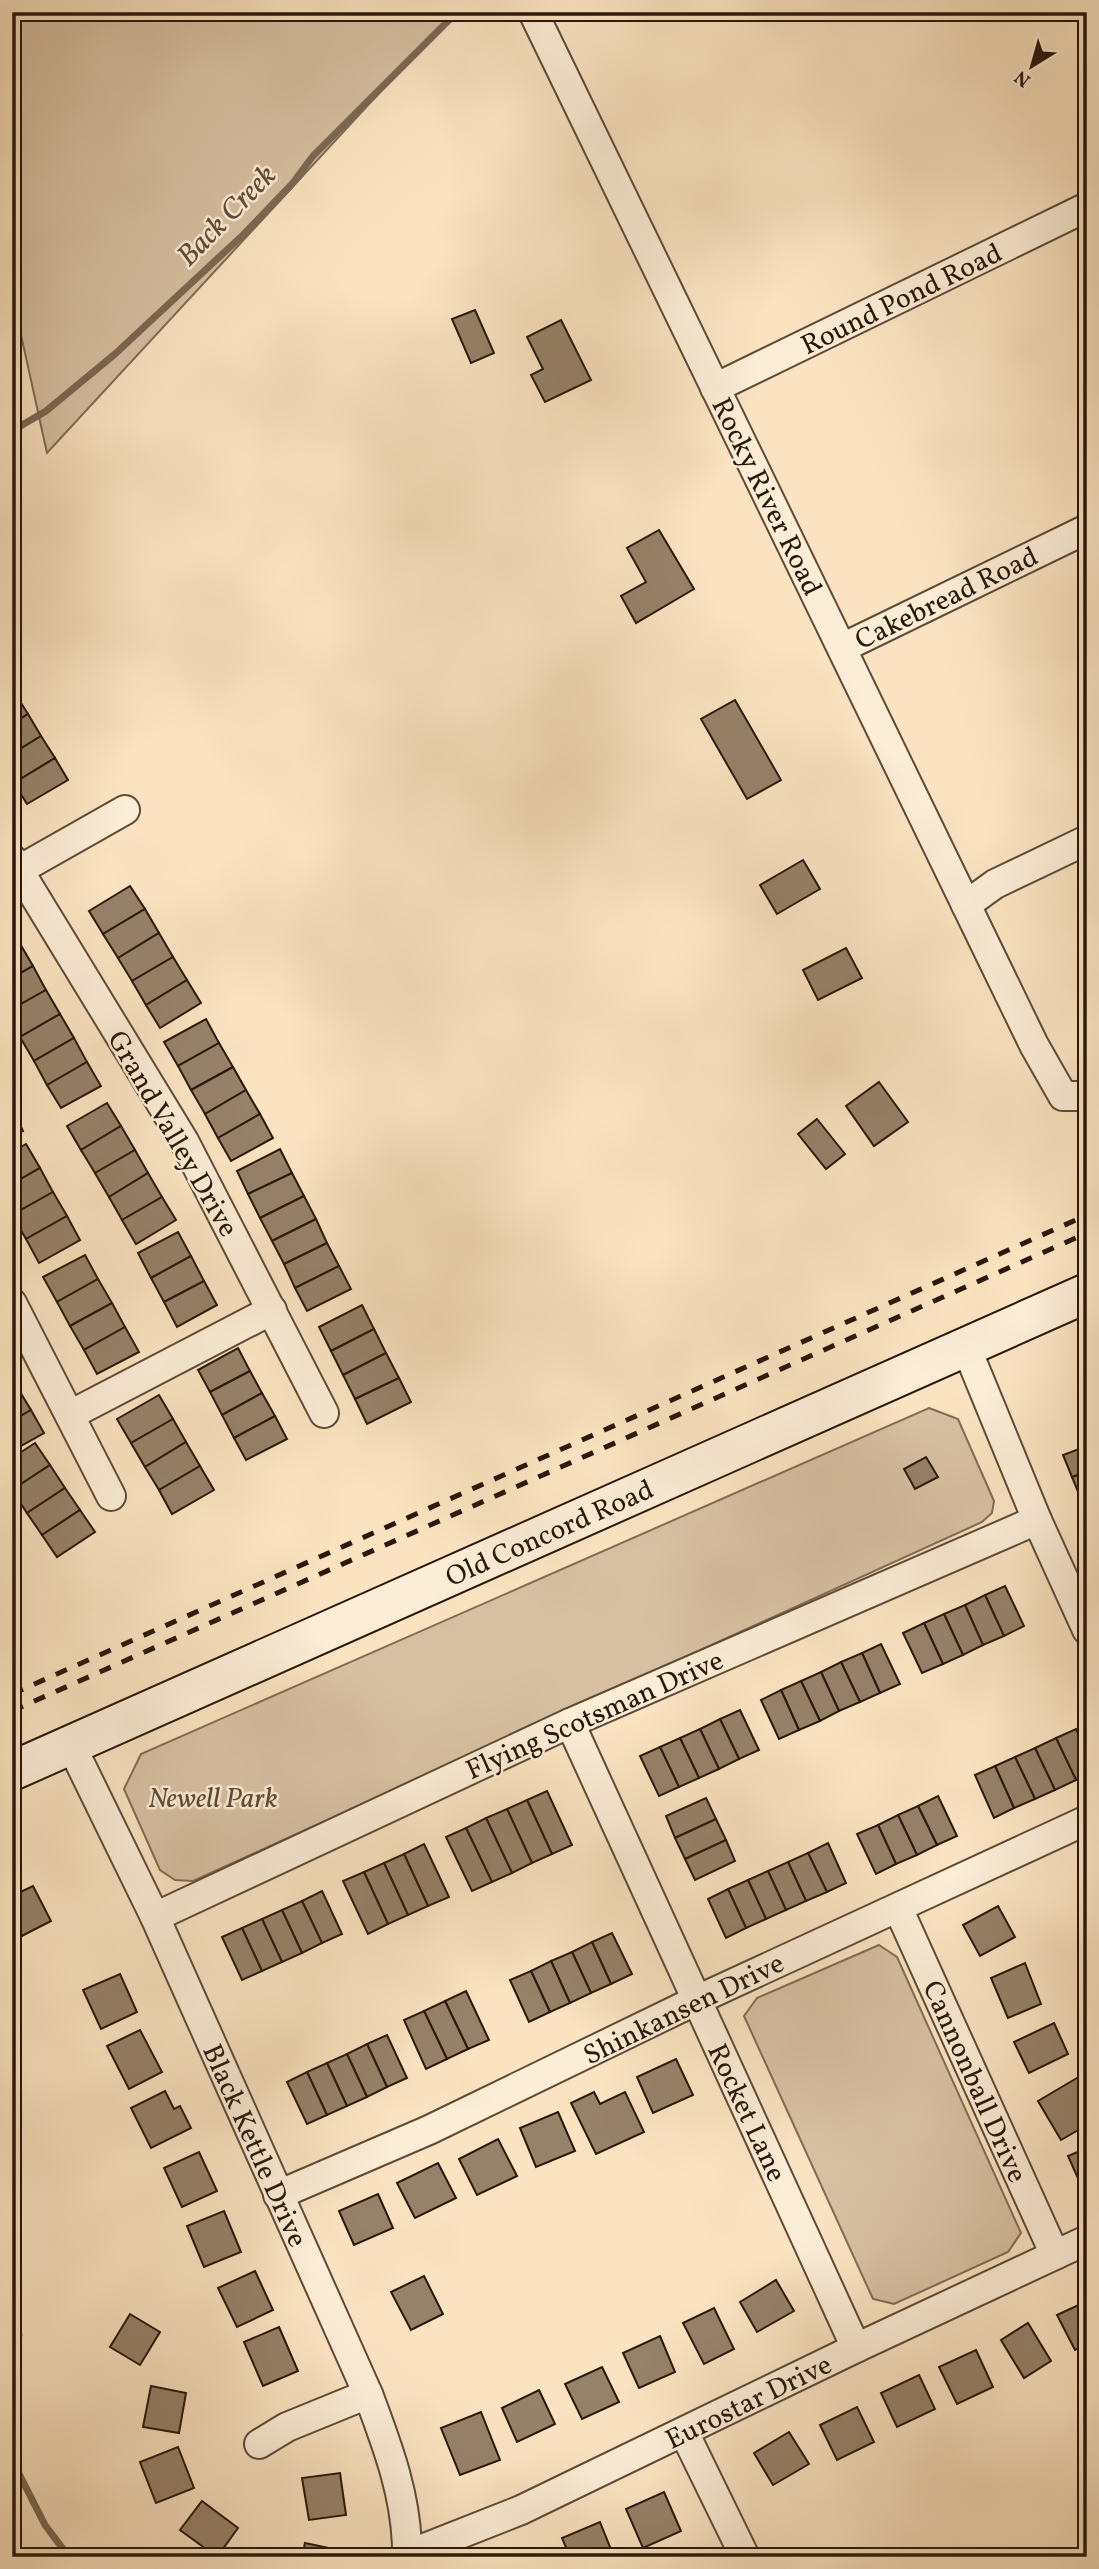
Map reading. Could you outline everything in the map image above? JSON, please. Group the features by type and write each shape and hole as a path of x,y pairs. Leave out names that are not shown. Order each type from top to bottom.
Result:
{"street":[{"name":"Rocky River Road","path":"533,12 1034,1045 1063,1096 1087,1096"},
{"name":"Round Pond Road","path":"715,388 1087,207"},
{"name":"Cakebread Road","path":"842,648 1087,529"},
{"path":"15,868 125,810"},
{"path":"966,905 995,884 1087,840"},
{"name":"Grand Valley Drive","path":"15,868 184,1141 324,1413"},
{"name":"Old Concord Road","path":"12,1771 1087,1293"},
{"path":"12,1303 111,1496"},
{"path":"70,1415 272,1310"},
{"path":"966,1347 1037,1520 1087,1630"},
{"name":"Flying Scotsman Drive","path":"155,1917 570,1723 1037,1520"},
{"name":"Rocket Lane","path":"570,1723 856,2348"},
{"name":"Black Kettle Drive","path":"71,1745 155,1917 368,2395 394,2463 406,2528 407,2556"},
{"name":"Shinkansen Drive","path":"278,2195 440,2124 697,2000 1087,1820"},
{"name":"Cannonball Drive","path":"898,1908 1055,2255"},
{"name":"Eurostar Drive","path":"407,2556 520,2510 856,2348 1087,2241"},
{"path":"259,2444 287,2427 368,2395"},
{"path":"684,2432 745,2557"}],"green space":[{"path":"12,12 454,12 47,453 12,294"},
{"name":"Newell Park","path":"929,1408 958,1419 994,1501 992,1513 982,1522 193,1881 175,1880 160,1870 124,1789 141,1754"},
{"path":"879,1945 897,1957 1021,2233 1008,2252 894,2304 873,2299 744,2016 757,1998"}],"building":[{"path":"475,310 494,353 471,363 452,319"},
{"path":"561,320 591,380 545,402 531,375 543,369 527,337"},
{"path":"659,530 694,589 636,623 621,596 646,582 627,548"},
{"path":"14,692 28,714 12,724 12,694"},
{"path":"735,700 781,780 747,799 701,719"},
{"path":"28,714 41,736 12,754 12,724"},
{"path":"41,736 55,758 14,783 12,754"},
{"path":"55,758 68,780 27,804 14,783"},
{"path":"803,860 820,889 777,914 760,885"},
{"path":"130,886 145,909 103,934 89,911"},
{"path":"145,909 159,933 118,958 103,934"},
{"path":"159,933 173,957 132,981 118,958"},
{"path":"19,942 33,966 12,978 12,946"},
{"path":"846,948 862,978 818,1000 803,970"},
{"path":"173,957 187,980 146,1005 132,981"},
{"path":"33,966 46,990 12,1009 12,978"},
{"path":"187,980 201,1003 160,1028 146,1005"},
{"path":"46,990 60,1014 20,1037 12,1023 12,1009"},
{"path":"60,1014 74,1038 34,1061 20,1037"},
{"path":"206,1019 219,1043 178,1066 164,1042"},
{"path":"74,1038 87,1062 47,1085 34,1061"},
{"path":"219,1043 233,1067 191,1090 178,1066"},
{"path":"87,1062 101,1086 61,1108 47,1085"},
{"path":"233,1067 246,1090 205,1114 191,1090"},
{"path":"879,1082 908,1122 874,1146 846,1106"},
{"path":"246,1090 260,1114 218,1138 205,1114"},
{"path":"107,1103 121,1126 81,1150 67,1126"},
{"path":"12,1108 23,1131 12,1136"},
{"path":"260,1114 273,1138 231,1161 218,1138"},
{"path":"817,1119 845,1154 826,1169 798,1134"},
{"path":"121,1126 135,1150 95,1173 81,1150"},
{"path":"26,1144 40,1168 12,1184 12,1152"},
{"path":"280,1149 292,1173 248,1194 237,1171"},
{"path":"135,1150 148,1173 109,1197 95,1173"},
{"path":"40,1168 53,1192 12,1215 12,1184"},
{"path":"148,1173 162,1197 122,1220 109,1197"},
{"path":"292,1173 304,1196 260,1218 248,1194"},
{"path":"53,1192 67,1216 26,1239 12,1215"},
{"path":"304,1196 316,1219 272,1241 260,1218"},
{"path":"162,1197 176,1220 136,1244 122,1220"},
{"path":"67,1216 80,1240 39,1263 26,1239"},
{"path":"316,1219 327,1243 284,1264 272,1241"},
{"path":"178,1232 191,1256 151,1278 138,1253"},
{"path":"327,1243 339,1266 295,1288 284,1264"},
{"path":"85,1255 98,1279 57,1302 43,1277"},
{"path":"191,1256 204,1281 164,1302 151,1278"},
{"path":"339,1266 351,1289 307,1311 295,1288"},
{"path":"98,1279 112,1303 70,1326 57,1302"},
{"path":"204,1281 217,1305 177,1327 164,1302"},
{"path":"112,1303 125,1327 84,1350 70,1326"},
{"path":"362,1305 374,1329 331,1351 319,1327"},
{"path":"125,1327 139,1352 97,1374 84,1350"},
{"path":"374,1329 386,1353 343,1375 331,1351"},
{"path":"238,1348 250,1371 210,1392 198,1370"},
{"path":"386,1353 399,1378 355,1399 343,1375"},
{"path":"250,1371 262,1393 222,1415 210,1392"},
{"path":"399,1378 411,1402 367,1424 355,1399"},
{"path":"17,1387 31,1410 12,1421 12,1390"},
{"path":"262,1393 275,1416 234,1438 222,1415"},
{"path":"159,1395 173,1419 131,1443 117,1419"},
{"path":"31,1410 44,1433 12,1451 12,1421"},
{"path":"275,1416 287,1439 246,1460 234,1438"},
{"path":"173,1419 186,1442 145,1467 131,1443"},
{"path":"186,1442 200,1466 159,1490 145,1467"},
{"path":"35,1443 50,1465 12,1490 12,1458"},
{"path":"1087,1446 1087,1472 1072,1477 1063,1455"},
{"path":"926,1457 938,1477 915,1489 904,1469"},
{"path":"50,1465 65,1488 27,1513 12,1490"},
{"path":"200,1466 214,1490 172,1514 159,1490"},
{"path":"1087,1472 1087,1497 1081,1499 1072,1477"},
{"path":"65,1488 80,1510 42,1535 27,1513"},
{"path":"80,1510 95,1532 57,1557 42,1535"},
{"path":"1005,1586 1024,1626 1004,1636 985,1595"},
{"path":"985,1595 1004,1636 983,1645 965,1605"},
{"path":"965,1605 983,1645 963,1655 944,1614"},
{"path":"944,1614 963,1655 943,1664 924,1623"},
{"path":"924,1623 943,1664 922,1673 903,1633"},
{"path":"881,1644 900,1684 880,1693 862,1653"},
{"path":"862,1653 880,1693 860,1702 841,1662"},
{"path":"841,1662 860,1702 839,1711 821,1672"},
{"path":"821,1672 839,1711 820,1721 801,1681"},
{"path":"801,1681 820,1721 799,1730 781,1690"},
{"path":"781,1690 799,1730 779,1739 761,1700"},
{"path":"740,1710 759,1750 739,1759 720,1719"},
{"path":"720,1719 739,1759 719,1769 700,1729"},
{"path":"700,1729 719,1769 699,1778 680,1738"},
{"path":"1076,1729 1087,1752 1087,1775 1076,1780 1056,1738"},
{"path":"680,1738 699,1778 679,1787 660,1747"},
{"path":"1056,1738 1076,1780 1055,1790 1035,1748"},
{"path":"660,1747 679,1787 659,1796 640,1756"},
{"path":"1035,1748 1055,1790 1035,1799 1015,1757"},
{"path":"1015,1757 1035,1799 1014,1808 995,1766"},
{"path":"995,1766 1014,1808 994,1818 975,1775"},
{"path":"547,1791 572,1845 552,1854 527,1800"},
{"path":"938,1796 957,1836 937,1845 918,1806"},
{"path":"706,1798 716,1819 675,1838 666,1816"},
{"path":"527,1800 552,1854 532,1863 507,1809"},
{"path":"918,1806 937,1845 917,1855 898,1815"},
{"path":"507,1809 532,1863 512,1873 486,1818"},
{"path":"898,1815 917,1855 896,1864 878,1825"},
{"path":"486,1818 512,1873 492,1882 466,1828"},
{"path":"716,1819 726,1840 685,1859 675,1838"},
{"path":"878,1825 896,1864 876,1874 857,1834"},
{"path":"466,1828 492,1882 472,1891 446,1837"},
{"path":"726,1840 735,1861 695,1880 685,1859"},
{"path":"828,1843 846,1883 827,1892 808,1853"},
{"path":"424,1844 449,1897 428,1906 404,1854"},
{"path":"808,1853 827,1892 806,1901 788,1862"},
{"path":"404,1854 428,1906 408,1915 384,1863"},
{"path":"788,1862 806,1901 786,1910 768,1871"},
{"path":"384,1863 408,1915 388,1924 364,1872"},
{"path":"768,1871 786,1910 766,1919 748,1880"},
{"path":"364,1872 388,1924 368,1934 343,1881"},
{"path":"748,1880 766,1919 746,1928 728,1889"},
{"path":"33,1886 51,1921 12,1941 12,1896"},
{"path":"728,1889 746,1928 726,1938 708,1899"},
{"path":"322,1891 342,1934 322,1943 302,1901"},
{"path":"302,1901 322,1943 302,1953 282,1910"},
{"path":"998,1906 1015,1937 980,1956 963,1925"},
{"path":"282,1910 302,1953 282,1962 262,1919"},
{"path":"262,1919 282,1962 262,1971 242,1928"},
{"path":"242,1928 262,1971 242,1980 222,1937"},
{"path":"612,1933 632,1974 611,1984 592,1942"},
{"path":"592,1942 611,1984 591,1993 572,1952"},
{"path":"572,1952 591,1993 570,2003 551,1961"},
{"path":"551,1961 570,2003 550,2012 531,1971"},
{"path":"1025,1963 1041,2004 1008,2018 991,1978"},
{"path":"531,1971 550,2012 529,2022 510,1980"},
{"path":"120,1974 137,2012 101,2029 83,1990"},
{"path":"466,1991 489,2040 468,2049 445,2001"},
{"path":"445,2001 468,2049 447,2059 424,2011"},
{"path":"424,2011 447,2059 426,2069 404,2020"},
{"path":"1054,2023 1068,2054 1029,2073 1014,2042"},
{"path":"140,2030 162,2072 129,2089 107,2046"},
{"path":"387,2035 407,2078 387,2087 367,2044"},
{"path":"367,2044 387,2087 367,2097 347,2054"},
{"path":"347,2054 367,2097 347,2106 327,2063"},
{"path":"676,2059 693,2095 653,2113 637,2077"},
{"path":"327,2063 347,2106 327,2115 307,2072"},
{"path":"307,2072 327,2115 307,2124 287,2082"},
{"path":"1082,2075 1087,2083 1087,2125 1061,2140 1038,2101"},
{"path":"165,2091 174,2109 180,2106 191,2128 151,2148 131,2108"},
{"path":"594,2092 600,2104 625,2092 644,2132 596,2154 571,2103"},
{"path":"558,2112 575,2151 536,2167 520,2128"},
{"path":"498,2139 517,2176 477,2195 459,2159"},
{"path":"1087,2148 1087,2193 1085,2194 1068,2156"},
{"path":"199,2152 217,2191 182,2207 164,2168"},
{"path":"438,2163 456,2198 415,2218 397,2183"},
{"path":"378,2194 393,2228 354,2245 339,2211"},
{"path":"224,2211 241,2252 204,2267 187,2226"},
{"path":"255,2271 273,2310 237,2327 218,2288"},
{"path":"424,2276 443,2314 411,2330 391,2292"},
{"path":"776,2280 794,2311 757,2332 740,2302"},
{"path":"1087,2301 1087,2344 1075,2350 1057,2315"},
{"path":"714,2308 734,2349 704,2364 683,2323"},
{"path":"130,2314 160,2332 140,2365 110,2347"},
{"path":"1028,2323 1051,2361 1024,2378 1001,2340"},
{"path":"279,2327 298,2371 263,2386 244,2342"},
{"path":"660,2336 675,2372 639,2388 623,2353"},
{"path":"976,2350 993,2387 957,2404 939,2367"},
{"path":"602,2367 619,2402 582,2419 565,2384"},
{"path":"919,2375 935,2409 897,2427 881,2393"},
{"path":"151,2386 186,2393 179,2433 143,2427"},
{"path":"539,2390 555,2424 517,2442 502,2408"},
{"path":"857,2407 874,2442 837,2460 820,2425"},
{"path":"481,2412 500,2460 460,2475 441,2428"},
{"path":"789,2432 809,2464 773,2485 754,2453"},
{"path":"178,2447 194,2488 156,2503 140,2462"},
{"path":"340,2473 346,2515 309,2520 302,2478"},
{"path":"664,2492 681,2531 643,2548 626,2509"},
{"path":"202,2501 238,2528 217,2557 180,2530"},
{"path":"600,2522 614,2557 570,2557 562,2538"},
{"path":"305,2543 343,2551 342,2557 302,2557"}],"waterway":[{"name":"Back Creek","path":"12,431 46,411 115,354 244,234 292,184 313,156 457,12"},
{"path":"12,2320 19,2335 12,2358"},
{"path":"12,2460 45,2525 69,2557"}],"railway":[{"path":"12,1694 1087,1215"},
{"path":"12,1711 1087,1233"}]}
